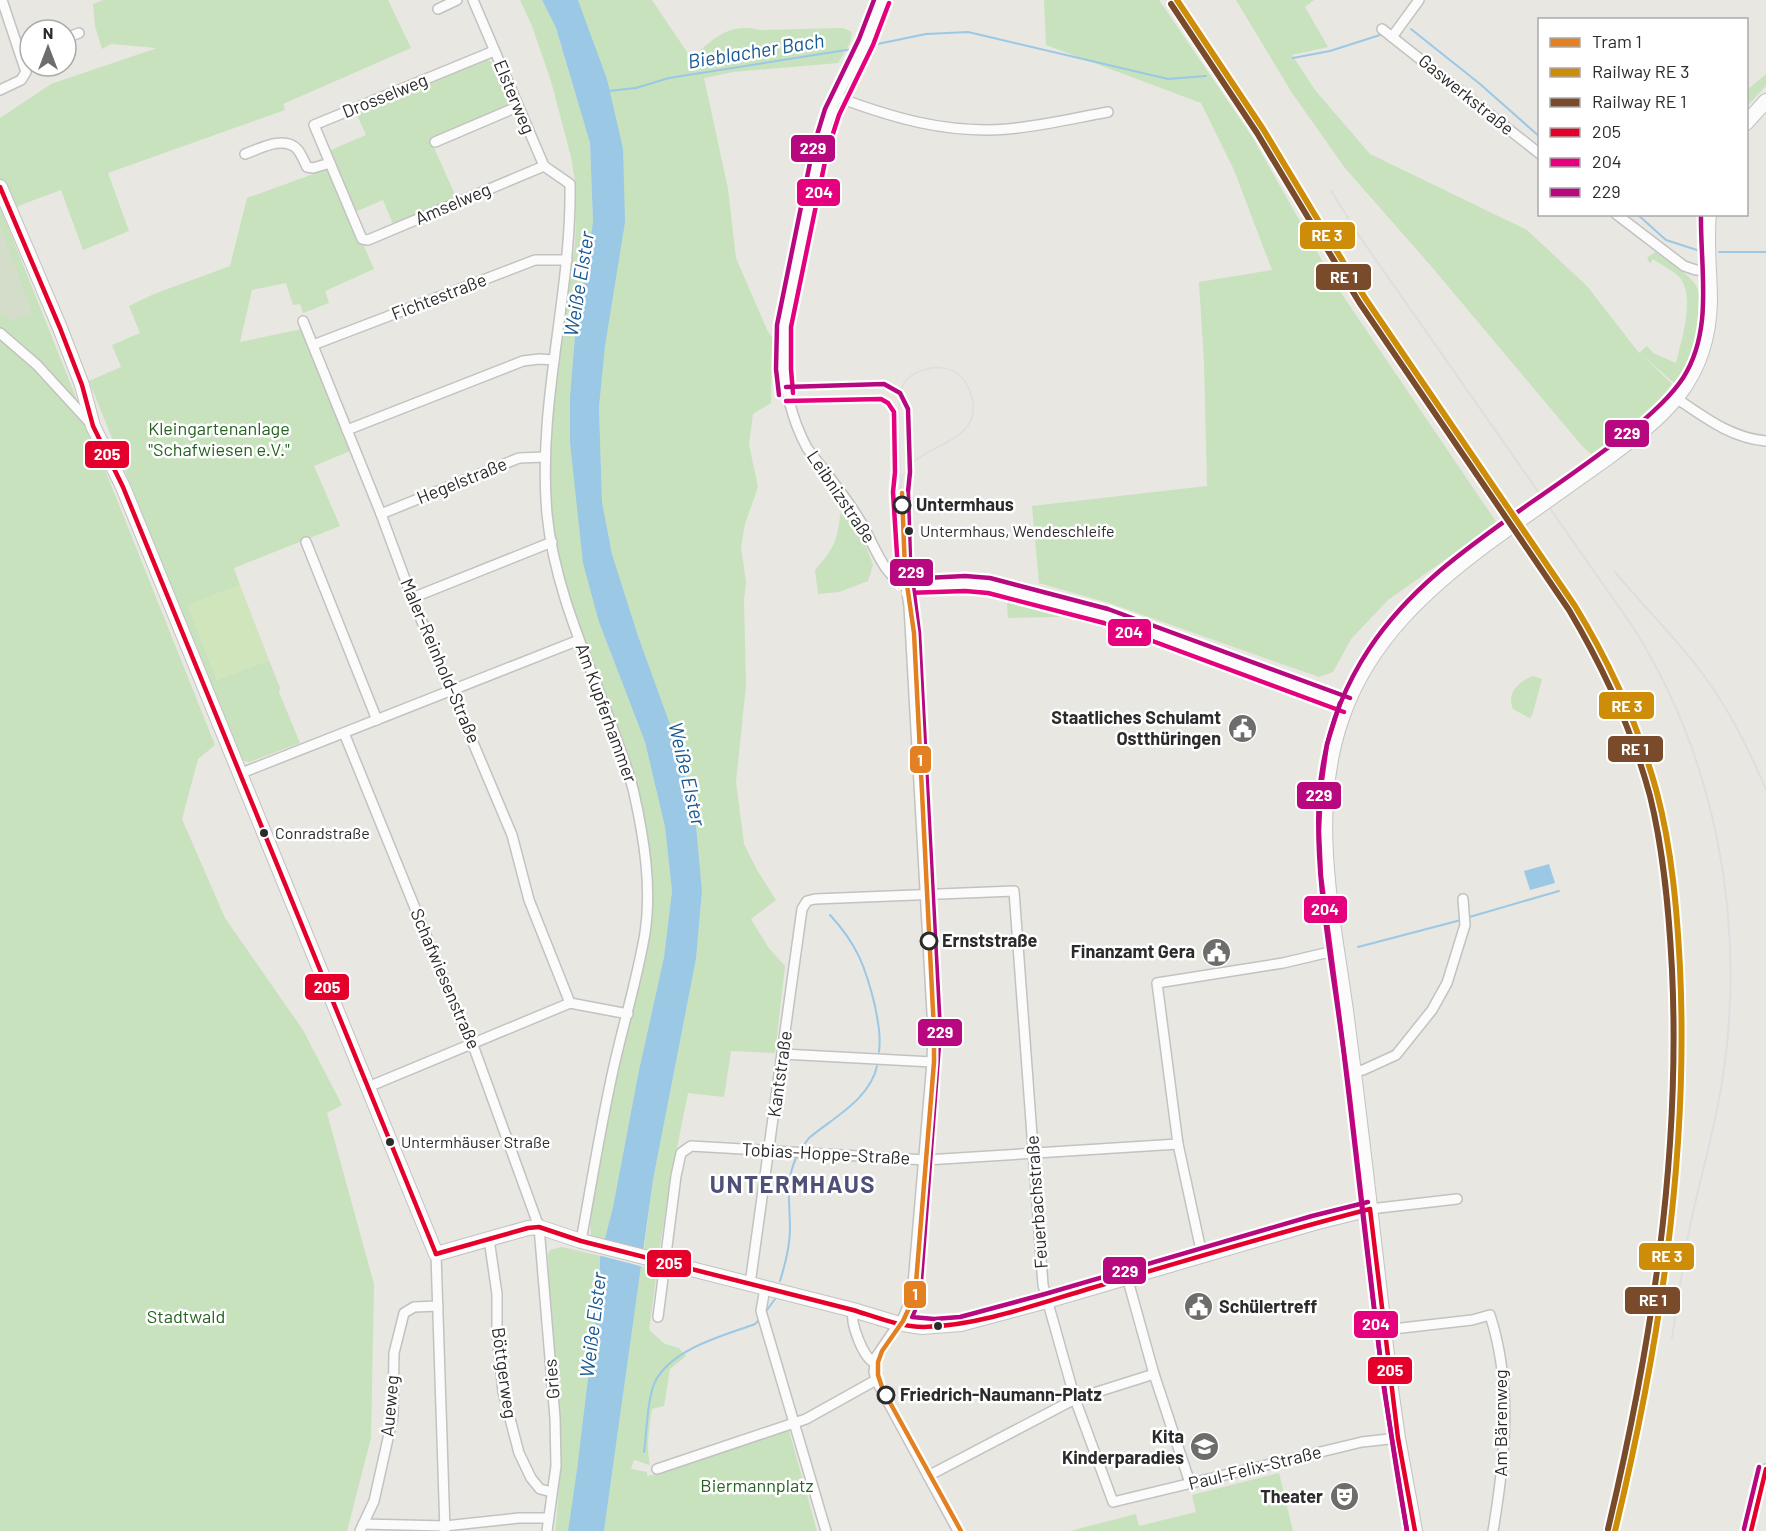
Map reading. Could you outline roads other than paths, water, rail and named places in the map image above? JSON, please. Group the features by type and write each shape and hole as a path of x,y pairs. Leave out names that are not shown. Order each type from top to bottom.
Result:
{"main road":[{"path":"1748,121 1766,101"},
{"path":"0,187 64,338 82,385 93,426 123,487 197,665 239,774 436,1254 528,1228 539,1227 585,1242 900,1324 922,1327 953,1325 1370,1209"},
{"path":"1415,1531 1398,1438 1328,875 1327,790 1336,736 1347,705 1370,661 1387,635 1405,614 1457,565 1643,431 1691,380 1704,350 1710,302 1708,216"}],"street":[{"path":"2,0 18,37"},
{"path":"438,9 457,0"},
{"name":"Elsterweg","path":"473,0 544,166"},
{"name":"Leibnizstraße","path":"882,0 860,56 837,97 827,122 784,326 783,369 786,394 800,436 860,519 886,568 898,582 906,586"},
{"path":"1392,37 1419,0"},
{"name":"Gaswerkstraße","path":"1382,28 1538,153"},
{"name":"Drosselweg","path":"362,239 314,125 494,51"},
{"path":"0,90 22,78"},
{"path":"837,97 903,120 963,129 1008,129 1108,112"},
{"path":"435,142 517,106"},
{"path":"245,154 281,142 290,143 297,149 307,166 313,168 330,163"},
{"name":"Am Kupferhammer","path":"544,166 570,184 567,260 554,360 545,457 547,515 564,598 633,790 643,837 648,889 645,932 628,1014 612,1074 585,1242"},
{"name":"Amselweg","path":"362,239 368,240 544,166"},
{"path":"1619,216 1684,266 1696,270 1708,270"},
{"name":"Fichtestraße","path":"313,345 535,260 567,260"},
{"name":"Maler-Reinhold-Straße","path":"303,321 381,514 412,598 453,690 512,835 529,900 570,1003"},
{"path":"0,333 37,365 93,426"},
{"path":"347,430 523,361 554,360"},
{"path":"1676,398 1732,434 1766,441"},
{"name":"Hegelstraße","path":"381,514 519,458 545,457"},
{"path":"412,598 552,542"},
{"path":"306,543 377,720"},
{"path":"958,1531 876,1380 875,1364 876,1357 900,1324 912,1296 932,1062 933,1031 912,633 906,586 986,584 1106,616 1347,705"},
{"path":"239,774 579,640"},
{"name":"Schafwiesenstraße","path":"344,733 489,1086 539,1227"},
{"name":"Feuerbachstraße","path":"925,895 1014,891 1043,1285 1075,1399 1113,1502"},
{"name":"Kantstraße","path":"750,1284 802,909 807,901 815,899 925,895"},
{"path":"1354,1071 1364,1070 1396,1055 1417,1031 1442,994 1465,925 1463,899"},
{"path":"1202,1255 1178,1144 1157,983 1283,963 1338,950"},
{"path":"368,1087 570,1003 628,1014"},
{"path":"783,1054 932,1062"},
{"name":"Tobias-Hoppe-Straße","path":"662,1262 681,1153 691,1146 924,1160 1178,1144"},
{"path":"1370,1209 1457,1199"},
{"name":"Gries","path":"539,1227 555,1418 556,1466 547,1531"},
{"name":"Böttgerweg","path":"489,1239 497,1294 496,1334 503,1392 519,1454 531,1478 540,1489 552,1492"},
{"path":"436,1254 445,1528"},
{"path":"658,1317 662,1262"},
{"path":"1127,1277 1154,1374 1190,1483"},
{"path":"765,1288 761,1311 826,1531"},
{"name":"Aueweg","path":"362,1527 374,1501 393,1416 394,1353 404,1313 414,1307 438,1306"},
{"path":"853,1310 851,1316 859,1341 866,1357 875,1364"},
{"name":"Am Bärenweg","path":"1384,1330 1472,1320 1490,1315 1501,1359 1505,1415 1502,1473 1493,1531"},
{"path":"928,1476 1075,1399 1154,1374"},
{"path":"657,1469 794,1424 876,1380"},
{"name":"Paul-Felix-Straße","path":"1113,1502 1370,1440 1398,1438"},
{"path":"362,1527 445,1528 519,1518 547,1518"}],"water":[{"path":"542,0 578,0 607,79 623,148 625,222 605,346 599,407 602,502 612,554 638,636 675,738 695,814 702,891 696,959 653,1180 604,1531 568,1531 600,1278 600,1258 613,1207 638,1075 664,957 672,891 665,827 645,742 599,622 583,563 570,442 570,396 575,336 593,222 590,143 556,28"},
{"path":"1549,864 1555,883 1530,890 1524,871"}],"waterway":[{"name":"Bieblacher Bach","path":"1411,29 1480,84 1538,135"},
{"name":"Bieblacher Bach","path":"868,46 926,34 968,32 1168,79 1206,76"},
{"name":"Bieblacher Bach","path":"1293,58 1330,51 1380,35"},
{"name":"Bieblacher Bach","path":"608,91 636,88 669,78 859,48"},
{"name":"Bieblacher Bach","path":"1639,216 1666,240 1697,250"},
{"name":"Bieblacher Bach","path":"1719,252 1766,252"},
{"path":"1466,918 1559,891"},
{"path":"830,915 847,936 864,968 877,1018 879,1052"},
{"path":"1358,947 1461,920"},
{"path":"803,1146 809,1138 859,1098 873,1078 877,1066"},
{"path":"780,1281 789,1242 789,1184 796,1158"},
{"path":"767,1310 775,1299"},
{"path":"644,1452 651,1394 657,1378 666,1367 688,1350 755,1324 760,1319"}],"tram line":[{"path":"901,559 899,497 901,483 902,479 912,463 961,433 973,415 973,402 968,386 958,374 951,370 931,368 917,372 904,383 898,419 899,453 901,483 902,493"},
{"name":"1","path":"902,493 905,571 914,633 934,1062 915,1295 903,1321 882,1351 878,1362 878,1375 883,1390 961,1531"}],"railway":[{"path":"1331,191 1362,240 1633,627 1661,677 1684,728 1703,782 1717,836 1726,892 1730,948 1730,1005 1722,1083 1690,1226 1672,1338"},
{"path":"1615,572 1681,647 1712,687 1738,730 1766,790"}],"place":[{"name":"Untermhaus","path":"902,505"},
{"name":"Untermhaus, Wendeschleife","path":"909,531"},
{"name":"Staatliches Schulamt Ostthüringen","path":"1242,728"},
{"name":"Conradstraße","path":"264,833"},
{"name":"Ernststraße","path":"929,941"},
{"name":"Finanzamt Gera","path":"1216,952"},
{"name":"Untermhäuser Straße","path":"390,1142"},
{"name":"Schülertreff","path":"1198,1307"},
{"name":"Friedrich-Naumann-Platz","path":"886,1395"},
{"name":"Kita Kinderparadies","path":"1205,1447"},
{"name":"Theater","path":"1344,1497"}],"district":[{"name":"UNTERMHAUS","path":"793,1185"}],"water label":[{"name":"Weiße Elster","path":"579,284"},
{"name":"Weiße Elster","path":"687,774"},
{"name":"Weiße Elster","path":"593,1325"}],"park label":[{"name":"Kleingartenanlage \"Schafwiesen e.V.\"","path":"219,439"},
{"name":"Stadtwald","path":"186,1317"},
{"name":"Biermannplatz","path":"757,1486"}]}
